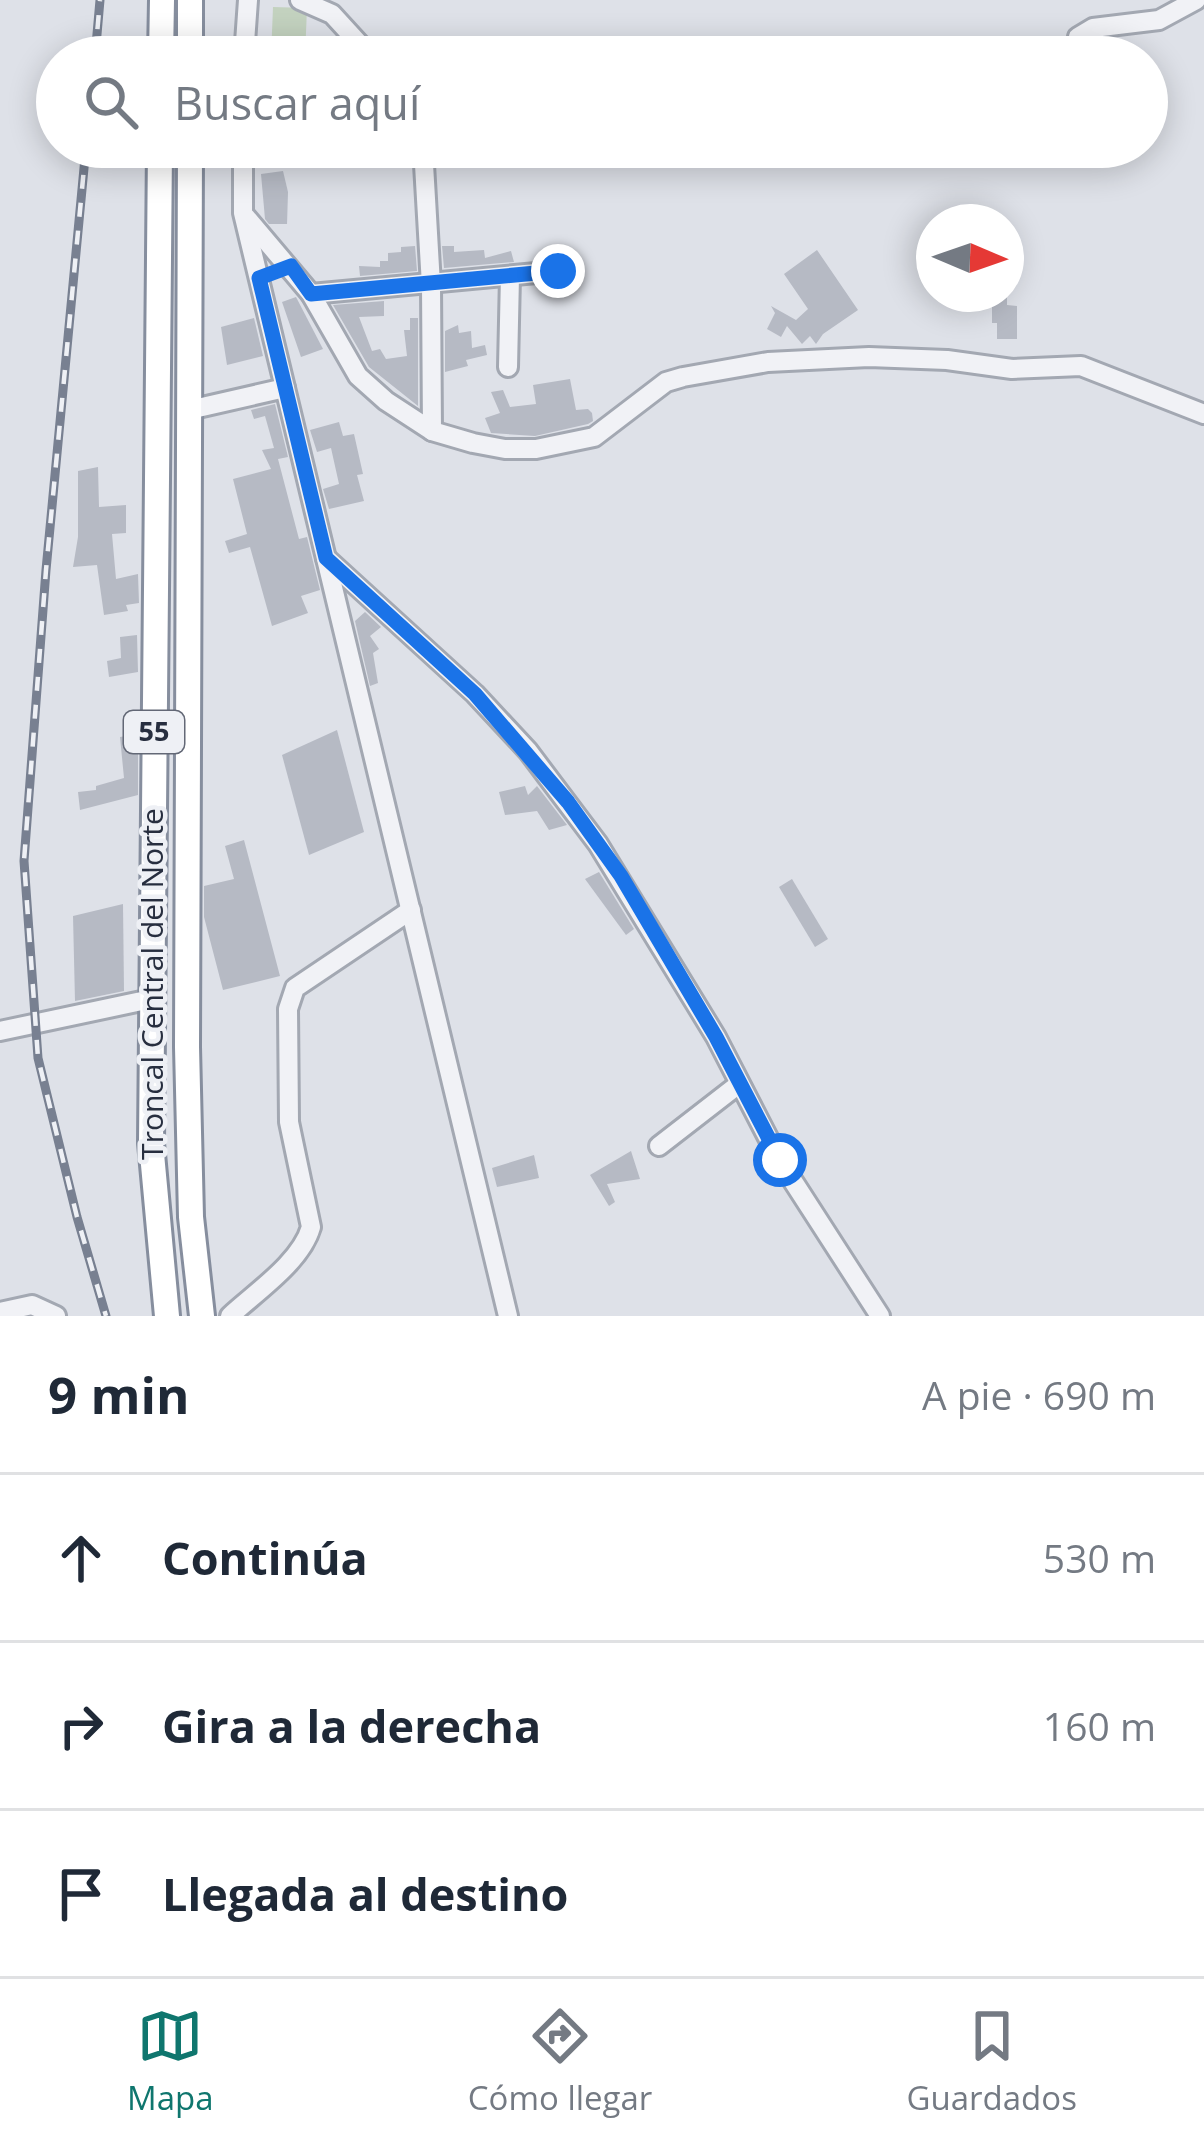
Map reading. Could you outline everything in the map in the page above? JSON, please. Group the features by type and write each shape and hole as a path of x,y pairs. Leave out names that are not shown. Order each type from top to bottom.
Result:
{"highway":[{"path":"161,36 162,0"},
{"path":"190,0 190,36"},
{"name":"Troncal Central del Norte","path":"160,168 151,1143 167,1316"},
{"name":"Troncal Central del Norte","path":"190,168 187,1047 191,1217 202,1316"}],"street":[{"path":"245,36 248,0"},
{"path":"300,0 332,14 352,36"},
{"path":"1080,36 1093,28 1159,20 1196,0"},
{"path":"243,168 243,213 508,1316"},
{"path":"424,168 432,431"},
{"path":"243,213 311,294 358,376 432,431 505,449 536,448 602,434 666,382 768,362 869,357 947,359 1012,369 1081,366 1204,414"},
{"path":"259,278 291,266"},
{"path":"311,294 558,271"},
{"path":"508,367 510,276"},
{"path":"189,410 285,388"},
{"path":"326,558 475,694 528,751 621,876 780,1160 880,1316"},
{"path":"230,1316 288,1262 311,1227 289,1122 288,1010 295,988 411,910"},
{"path":"0,1031 151,999"},
{"path":"659,1146 739,1084"},
{"path":"0,1312 32,1306 56,1316"}],"green space":[{"path":"273,7 307,8 306,36 272,36"}],"building":[{"path":"283,171 287,224 269,224 261,174"},
{"path":"415,246 417,271 360,276 359,266 380,267 380,261 388,261 388,253"},
{"path":"442,246 454,246 454,252 484,250 485,258 511,251 514,262 444,268"},
{"path":"817,250 858,310 816,344 810,336 802,344 787,326 781,337 767,329 775,313 771,306 796,320 808,309 784,274"},
{"path":"296,297 323,349 301,357 282,302"},
{"path":"384,301 384,316 359,317 372,351 380,349 386,359 407,356 404,330 410,330 410,318 418,318 418,406 369,367 333,305"},
{"path":"992,312 1017,312 1017,339 997,339 997,323 992,323"},
{"path":"254,318 263,356 227,365 221,327"},
{"path":"458,325 459,333 471,331 472,348 485,345 487,355 445,372 445,331"},
{"path":"570,379 576,410 588,409 593,421 535,436 491,433 485,418 500,413 491,392 503,390 510,407 536,404 533,385"},
{"path":"275,404 288,457 278,459 299,539 307,537 320,590 301,596 308,613 272,626 250,547 229,553 225,541 247,534 233,479 271,469 262,450 274,448 265,416 254,419 251,410"},
{"path":"339,422 343,436 354,434 364,501 329,509 323,489 339,484 331,448 317,452 310,430"},
{"path":"98,467 99,507 126,505 126,533 112,534 116,579 138,574 139,603 126,605 128,611 104,615 97,565 73,567 78,471"},
{"path":"365,612 381,627 370,636 379,649 373,653 378,683 370,686 355,621"},
{"path":"137,635 138,672 109,677 107,661 121,658 120,637"},
{"path":"337,730 364,832 309,855 282,755"},
{"path":"138,734 138,795 80,810 78,792 124,778 120,737"},
{"path":"525,786 528,795 537,786 567,825 549,830 537,811 505,815 499,792"},
{"path":"244,840 280,976 223,990 204,917 204,886 234,879 225,846"},
{"path":"599,872 634,929 626,935 585,879"},
{"path":"792,879 828,939 815,947 779,887"},
{"path":"123,904 124,991 75,1001 73,916"},
{"path":"631,1151 640,1179 607,1184 615,1202 609,1206 590,1175"},
{"path":"534,1155 539,1178 497,1187 492,1168"}],"railway":[{"path":"97,36 100,0"},
{"path":"84,168 24,861 38,1058 106,1316"}],"route":[{"path":"558,271 311,294 291,266 259,278 326,558 475,694 568,802 621,876 716,1037 780,1160"}]}
